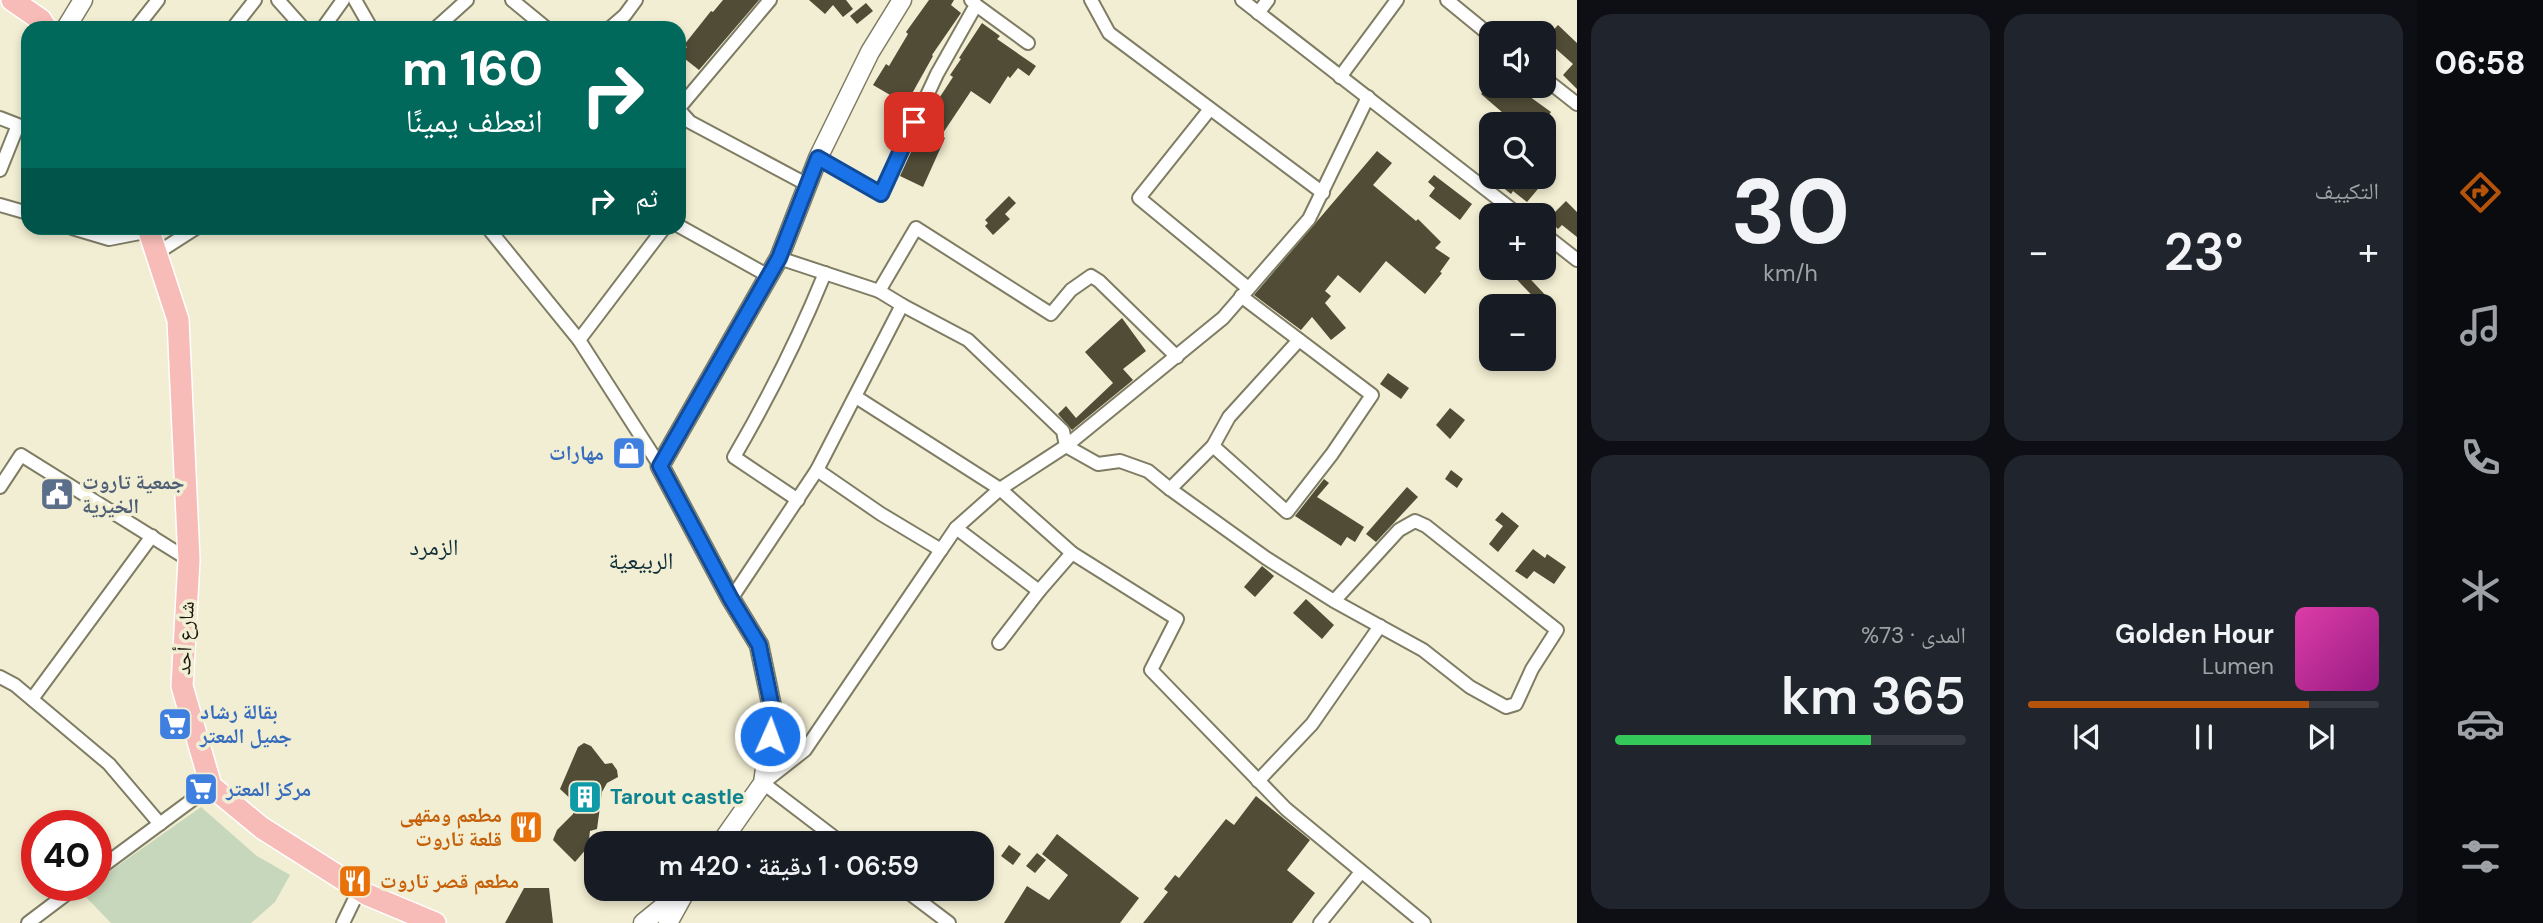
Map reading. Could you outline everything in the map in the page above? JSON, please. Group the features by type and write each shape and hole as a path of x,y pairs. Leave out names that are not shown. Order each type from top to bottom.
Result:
{"main road":[{"path":"12,0 42,21"},
{"name":"شارع أحد","path":"151,235 178,320 189,560 182,686 211,786"},
{"path":"211,786 262,828 359,890 435,923"}],"street":[{"path":"70,21 82,0"},
{"path":"142,21 158,0"},
{"path":"238,21 255,0"},
{"path":"278,0 297,21"},
{"path":"328,21 343,0"},
{"path":"355,0 367,21"},
{"path":"444,21 467,0"},
{"path":"512,0 538,21"},
{"path":"618,21 636,0"},
{"path":"686,101 770,0"},
{"path":"660,466 779,258 818,158 870,52 902,0"},
{"path":"1091,0 1108,33 1322,192"},
{"path":"1242,0 1504,203"},
{"path":"1258,13 1268,0"},
{"path":"1340,76 1397,0"},
{"path":"1447,0 1479,26"},
{"path":"818,158 881,194 973,2 1028,43"},
{"path":"1556,87 1577,104"},
{"path":"729,831 763,783 805,750 956,528 1000,489 1066,446 1223,318 1310,219 1367,97"},
{"path":"1210,109 1139,198 1299,340 1372,394 1332,454 1287,512 1213,446"},
{"path":"686,117 690,122 808,185"},
{"path":"0,118 18,125 0,170"},
{"path":"0,205 21,212"},
{"path":"879,291 916,228 1051,314 1071,290 1091,276 1177,357"},
{"path":"686,230 767,275"},
{"path":"95,235 108,239 124,235"},
{"path":"157,253 185,235"},
{"path":"494,235 579,340 660,466 731,599 759,645 773,712 763,783"},
{"path":"579,340 659,235"},
{"path":"1556,243 1577,260"},
{"path":"779,258 879,291 968,340 1063,431 1066,446 1098,464 1120,461 1148,471 1266,558 1334,601 1423,650 1469,687 1506,706 1516,704 1532,669 1557,630 1426,526 1415,521 1399,530 1334,601"},
{"path":"798,500 734,457 771,393 825,273"},
{"path":"731,599 817,470 902,305"},
{"path":"1170,489 1213,446 1229,417 1299,340"},
{"path":"856,397 1000,489 1072,553 1177,619 1151,670 1286,809 1424,923"},
{"path":"0,487 21,456 189,560"},
{"path":"817,470 881,514 941,550"},
{"path":"956,528 1039,591"},
{"path":"32,699 152,536"},
{"path":"999,643 1072,553"},
{"path":"1258,781 1312,724 1380,626"},
{"path":"0,677 15,685 108,764 160,824"},
{"path":"763,783 826,831"},
{"path":"112,860 211,786"},
{"path":"1321,923 1361,872"},
{"path":"343,923 359,890"},
{"path":"27,923 57,901"},
{"path":"643,923 671,901"},
{"path":"668,923 680,901"},
{"path":"920,901 949,923"}],"green space":[{"path":"201,807 257,856 290,875 275,902 251,923 111,923 90,901 112,901 112,870"}],"building":[{"path":"723,0 759,0 699,70 686,60 686,42 711,11"},
{"path":"809,0 846,0 853,9 843,17 833,5 825,14"},
{"path":"929,0 954,0 951,5 961,13 932,55 909,99 900,94 897,99 873,85 886,64 889,66 908,34 906,32"},
{"path":"866,3 873,11 857,24 850,16"},
{"path":"982,23 1000,36 997,39 1036,66 1029,76 1018,68 1010,78 1008,76 990,104 971,91 941,136 945,138 923,187 900,176 928,115 953,77 950,75 961,59 959,58"},
{"path":"1558,25 1577,43 1577,89 1563,75 1573,64 1556,49"},
{"path":"1486,98 1532,98 1551,112 1502,112"},
{"path":"1377,151 1392,163 1373,185 1416,221 1418,219 1441,242 1435,248 1450,258 1425,294 1386,261 1360,293 1338,275 1325,291 1331,296 1325,303 1346,328 1331,340 1312,317 1301,330 1254,295"},
{"path":"1434,175 1472,204 1460,220 1429,196 1435,188 1428,182"},
{"path":"1505,189 1538,189 1527,202 1513,191 1511,194"},
{"path":"1009,196 1016,203 1005,214 1010,219 993,235 985,226 988,223 985,220"},
{"path":"1566,201 1577,212 1577,237 1562,225 1558,229 1556,227 1556,211"},
{"path":"1517,280 1531,280 1544,294 1531,294"},
{"path":"1122,318 1146,351 1123,369 1133,380 1072,430 1058,414 1066,406 1076,418 1113,383 1085,352"},
{"path":"1388,373 1409,388 1401,399 1380,384"},
{"path":"1450,408 1465,420 1450,439 1436,425"},
{"path":"1451,470 1463,479 1457,488 1445,479"},
{"path":"1324,479 1329,483 1317,497 1364,527 1355,542 1347,537 1341,546 1295,516"},
{"path":"1407,487 1418,497 1376,542 1366,534"},
{"path":"1502,512 1519,526 1498,552 1489,544 1503,526 1495,520"},
{"path":"1533,549 1545,558 1547,554 1566,567 1554,584 1534,571 1527,579 1515,571"},
{"path":"1262,566 1274,576 1255,597 1244,587"},
{"path":"1306,599 1334,625 1322,639 1293,613"},
{"name":"Tarout castle","path":"584,743 591,746 605,764 612,763 618,777 607,783 602,792 597,829 584,831 584,852 575,862 553,840 557,830 573,814 575,803 560,789 578,747"},
{"path":"1256,796 1310,840 1287,870 1315,893 1292,923 1143,923 1168,892 1164,889 1175,875 1179,878 1226,819 1234,825"},
{"path":"1057,834 1139,898 1120,923 1004,923 1027,886 1049,900 1068,875 1042,854"},
{"path":"1009,845 1021,854 1013,865 1001,856"},
{"path":"1037,853 1046,860 1035,873 1026,866"},
{"path":"524,888 549,888 553,923 505,923"}],"place":[{"name":"مهارات","path":"629,453"},
{"name":"جمعية تاروت الخيرية","path":"57,494"},
{"name":"بقالة رشاد جميل المعتر","path":"175,724"},
{"name":"مركز المعتر","path":"201,789"},
{"name":"Tarout castle","path":"585,797"},
{"name":"مطعم ومقهى قلعة تاروت","path":"526,827"},
{"name":"مطعم قصر تاروت","path":"355,881"}],"district":[{"name":"الزمرد","path":"434,547"},
{"name":"الربيعية","path":"641,560"}],"route":[{"path":"770,736 773,712 759,645 731,599 660,466 779,258 818,158 881,194 914,122"}]}
